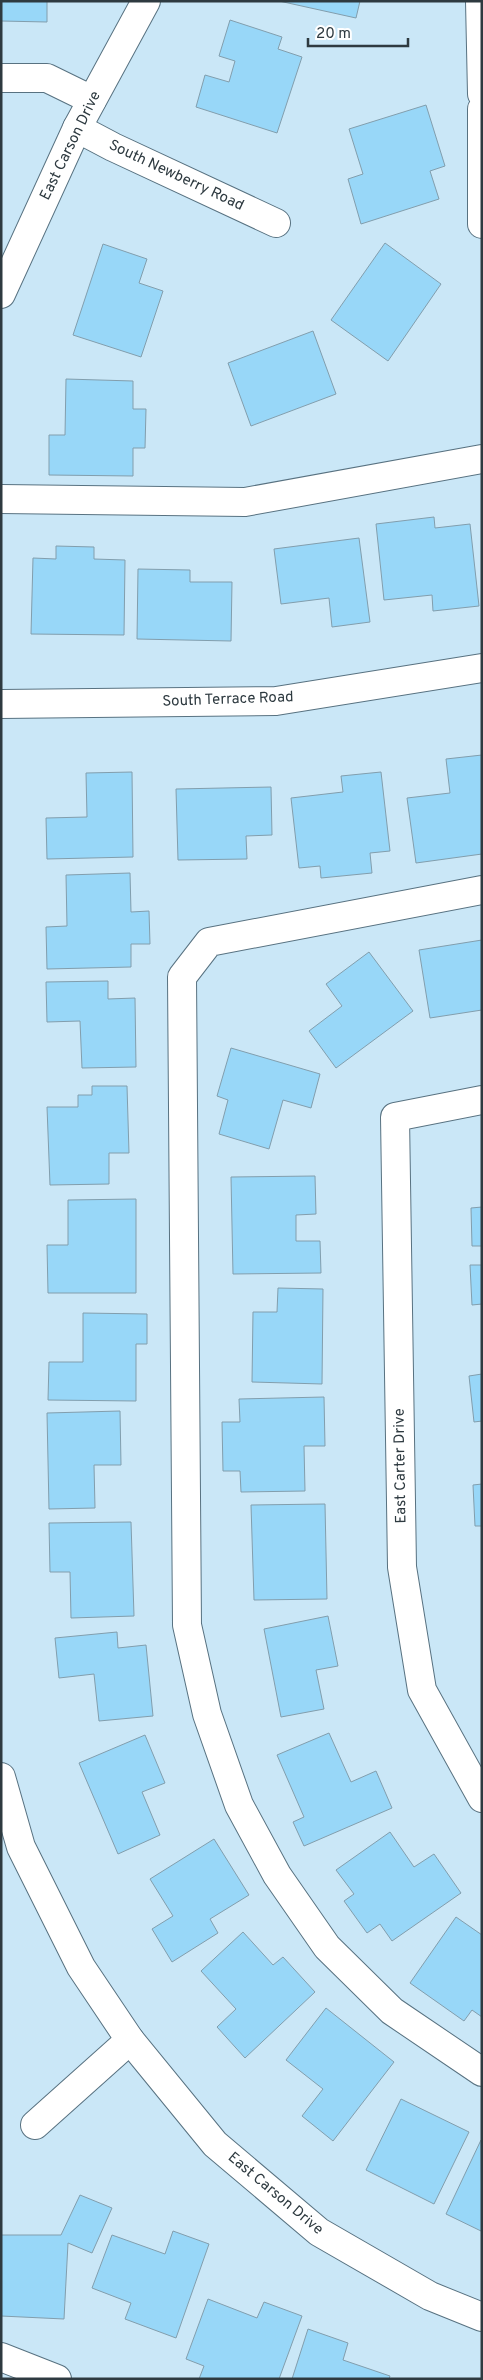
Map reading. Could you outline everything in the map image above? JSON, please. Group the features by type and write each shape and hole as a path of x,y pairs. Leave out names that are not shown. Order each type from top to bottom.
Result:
{"street":[{"name":"East Carson Drive","path":"1,294 77,128 146,1"},
{"path":"480,1 482,94"},
{"path":"1,78 47,78 92,100"},
{"path":"482,108 482,224"},
{"name":"South Newberry Road","path":"77,128 113,147 276,223"},
{"path":"1,499 245,502 482,459"},
{"name":"South Terrace Road","path":"1,704 276,701 482,668"},
{"path":"482,890 209,942 182,977 187,1625 207,1714 239,1805 277,1875 326,1947 392,2011 482,2072"},
{"name":"East Carter Drive","path":"482,1100 395,1117 402,1567 422,1690 482,1798"},
{"name":"East Carson Drive","path":"1,1777 26,1855 81,1967 130,2040 215,2144 319,2232 430,2296 482,2317"},
{"path":"35,2125 130,2040"},
{"path":"1,2357 57,2379"}],"building":[{"path":"1,1 47,1 47,22 1,21"},
{"path":"279,1 360,1 356,18"},
{"path":"230,20 282,37 278,49 302,57 277,133 196,107 205,75 229,82 235,61 219,56"},
{"path":"426,105 445,166 430,171 439,199 361,224 348,179 363,174 349,129"},
{"path":"385,243 441,284 388,361 331,320"},
{"path":"103,244 147,259 139,283 163,291 141,357 73,335"},
{"path":"313,331 336,394 251,426 228,363"},
{"path":"66,379 133,381 133,409 146,409 145,448 133,448 133,476 49,475 49,435 65,435"},
{"path":"434,517 435,528 470,524 479,606 433,611 432,595 384,600 376,524"},
{"path":"359,538 370,622 332,627 329,598 281,604 274,549"},
{"path":"56,546 94,547 94,559 125,560 124,635 31,634 33,558 56,559"},
{"path":"138,569 190,570 190,582 232,582 231,641 137,639"},
{"path":"482,755 482,854 416,863 407,798 450,793 446,759"},
{"path":"132,772 133,857 47,859 46,818 87,817 86,773"},
{"path":"381,772 390,851 370,853 372,873 321,878 320,866 299,868 291,798 343,792 341,776"},
{"path":"271,787 272,835 246,836 247,859 178,860 176,789"},
{"path":"130,873 131,912 149,911 150,944 131,944 131,967 47,969 46,927 67,926 66,875"},
{"path":"482,940 482,1010 430,1018 419,950"},
{"path":"369,952 413,1011 336,1068 309,1031 342,1006 326,984"},
{"path":"108,981 108,999 135,998 136,1067 82,1068 80,1021 47,1022 46,982"},
{"path":"231,1048 320,1074 311,1108 283,1100 269,1149 219,1134 228,1100 217,1096"},
{"path":"92,1086 127,1086 129,1153 109,1153 109,1184 50,1185 47,1107 78,1107 78,1095 92,1095"},
{"path":"315,1176 316,1214 296,1215 296,1241 320,1241 321,1273 233,1274 231,1177"},
{"path":"136,1199 136,1293 48,1293 47,1245 68,1245 68,1200"},
{"path":"482,1207 482,1246 472,1246 471,1208"},
{"path":"470,1265 482,1265 482,1304 472,1305"},
{"path":"278,1288 323,1289 322,1384 252,1382 253,1312 277,1312"},
{"path":"83,1313 147,1314 147,1344 136,1344 136,1401 48,1400 49,1362 83,1362"},
{"path":"482,1374 482,1421 474,1422 469,1376"},
{"path":"324,1397 325,1446 304,1446 305,1491 241,1492 240,1471 223,1471 222,1422 240,1422 239,1399"},
{"path":"120,1411 121,1465 94,1465 95,1508 49,1509 47,1413"},
{"path":"482,1484 482,1526 475,1526 473,1485"},
{"path":"325,1504 327,1599 254,1600 251,1505"},
{"path":"131,1522 134,1616 71,1618 70,1572 50,1572 49,1523"},
{"path":"328,1616 338,1666 316,1670 324,1709 281,1717 264,1629"},
{"path":"117,1632 118,1648 146,1645 153,1716 99,1721 94,1674 59,1678 55,1638"},
{"path":"329,1733 351,1782 376,1771 392,1808 304,1846 293,1822 304,1817 277,1755"},
{"path":"145,1735 165,1783 142,1792 160,1835 118,1854 79,1763"},
{"path":"390,1832 414,1867 434,1854 461,1893 392,1941 380,1924 367,1933 344,1901 354,1894 336,1870"},
{"path":"214,1839 249,1895 210,1919 218,1933 172,1962 152,1929 173,1916 150,1879"},
{"path":"456,1917 482,1935 482,2017 472,2010 464,2021 410,1983"},
{"path":"243,1932 273,1965 283,1957 315,1992 245,2058 217,2027 236,2009 201,1971"},
{"path":"326,2008 394,2062 333,2141 302,2116 323,2089 286,2060"},
{"path":"401,2099 469,2132 434,2204 366,2170"},
{"path":"481,2140 482,2229 481,2231 446,2214"},
{"path":"80,2195 112,2208 92,2253 68,2243 64,2319 1,2316 1,2235 61,2235"},
{"path":"173,2231 209,2244 176,2338 125,2319 131,2303 92,2288 112,2235 165,2254"},
{"path":"208,2299 257,2318 264,2302 302,2316 279,2379 199,2379 204,2366 186,2359"},
{"path":"308,2329 348,2343 343,2360 390,2376 389,2379 292,2379"}]}
